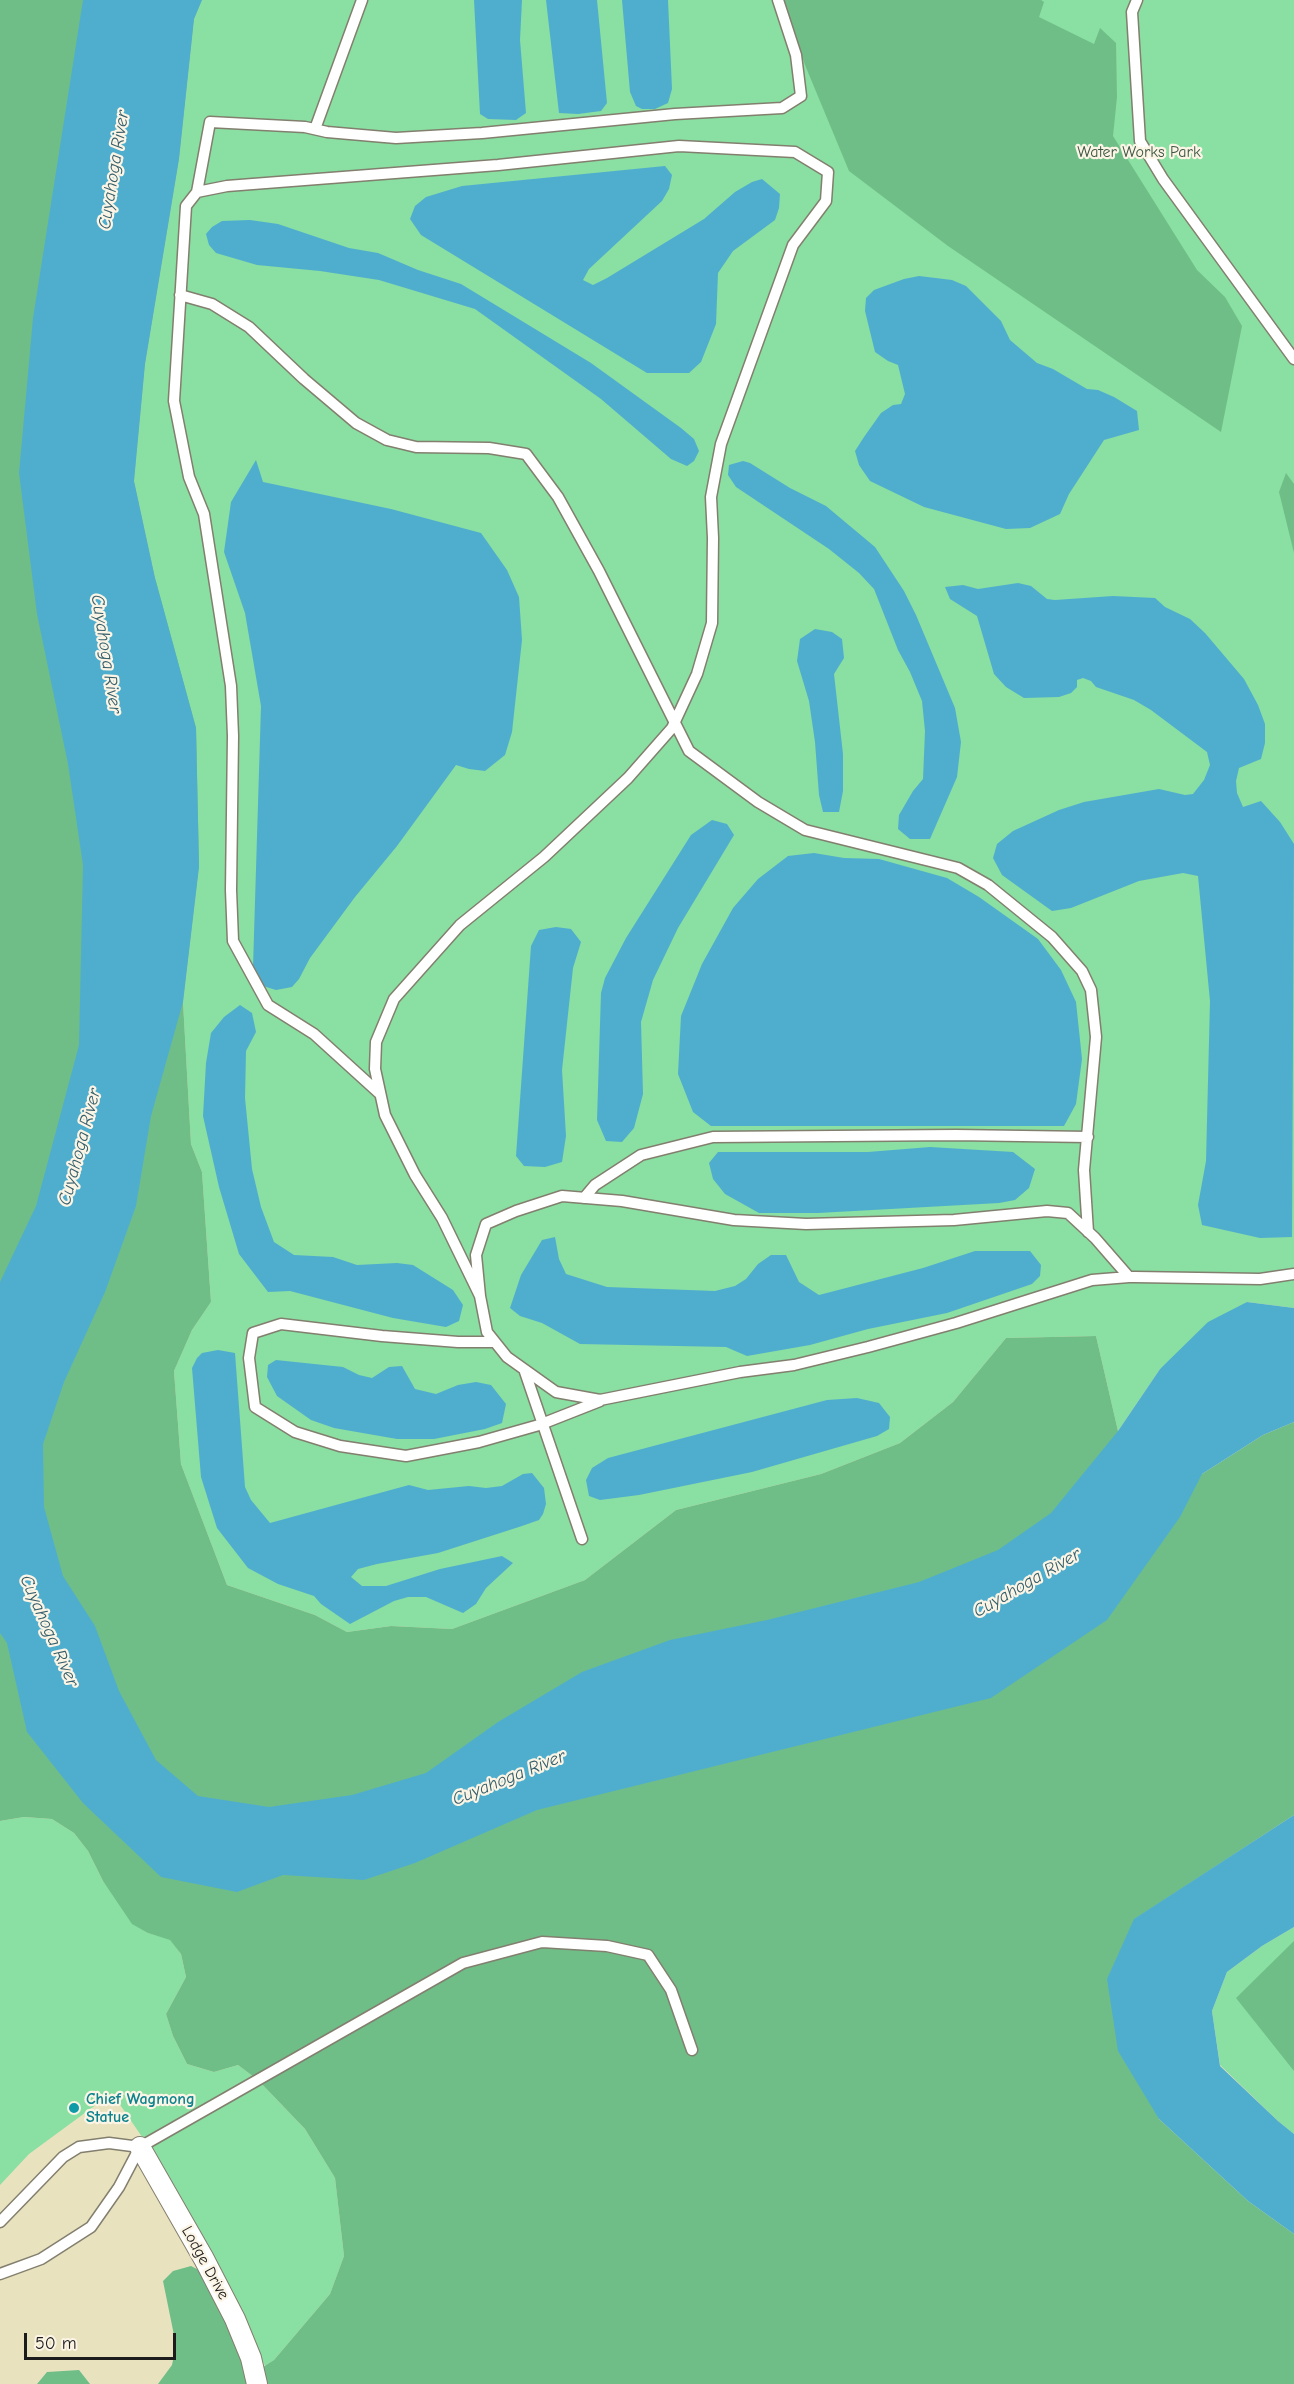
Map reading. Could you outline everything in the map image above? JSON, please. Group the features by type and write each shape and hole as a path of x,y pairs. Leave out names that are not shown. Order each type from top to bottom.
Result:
{"street":[{"name":"Lodge Drive","path":"140,2147 204,2259 235,2319 251,2358 257,2384"}],"lane":[{"path":"315,129 362,0"},
{"path":"380,1093 314,1034 268,1005 233,941 231,686 204,514 189,477 174,401 186,206 197,192 210,122 315,129 396,138 675,114 782,108 801,96 796,55 778,0"},
{"path":"1137,0 1132,12 1140,141 1163,179 1294,358"},
{"path":"197,192 227,186 498,165 679,146 795,152 828,172 826,201 793,245 721,444 711,497 712,623 697,674 672,728 628,778 544,857 460,925 394,999 376,1042 375,1070 385,1115 396,1139 442,1218 480,1296"},
{"path":"180,295 213,304 249,327 304,379 356,423 387,440 417,447 489,448 526,454 558,497 594,562 689,751 758,802 805,830 958,868 988,885 1052,937 1082,971 1091,990 1096,1037 1084,1170 1088,1232"},
{"path":"584,1198 595,1185 641,1155 713,1137 957,1135 1088,1137"},
{"path":"600,1401 556,1392 507,1357 487,1332 480,1296 476,1255 486,1224 516,1211 562,1196 622,1201 734,1220 806,1224 954,1220 1047,1211 1068,1213 1129,1277"},
{"path":"495,1342 382,1336 280,1324 253,1333 249,1358 255,1407 295,1432 340,1446 406,1456 479,1442 543,1424 600,1401 740,1372 805,1362 956,1323 1092,1280 1129,1277 1260,1279 1294,1274"},
{"path":"525,1372 582,1539"},
{"path":"0,2274 40,2259 91,2227 119,2187 140,2147 463,1963 542,1942 607,1946 648,1955 671,1990 692,2050"},
{"path":"0,2222 63,2157 79,2147 109,2142 140,2147"}],"green space":[{"path":"0,0 202,0 194,19 179,159 145,364 134,481 155,578 196,728 199,867 183,1002 191,1144 202,1172 211,1302 192,1330 174,1371 181,1464 227,1585 315,1615 347,1632 391,1626 452,1629 585,1580 676,1510 821,1474 900,1443 953,1402 1006,1338 1096,1336 1118,1431 1202,1474 1263,1435 1294,1422 1294,1815 1135,1919 1159,2119 1248,2201 1294,2234 1294,2384 158,2384 172,2365 176,2345 163,2281 173,2271 191,2266 203,2272 252,2374 274,2360 330,2294 344,2256 335,2178 305,2129 258,2080 238,2065 214,2072 187,2064 173,2036 166,2014 186,1977 181,1954 170,1940 148,1933 132,1924 103,1881 88,1851 74,1833 52,1819 24,1817 0,1821"},
{"name":"Water Works Park","path":"202,0 1294,0 1294,1308 1247,1302 1160,1369 1118,1431 1096,1336 1006,1338 953,1402 900,1443 821,1474 676,1510 585,1580 452,1629 391,1626 347,1632 315,1615 227,1585 181,1464 174,1371 192,1330 211,1302 202,1172 191,1144 183,1002 199,867 155,578 134,481 145,364 179,159 194,19"},
{"path":"784,0 1041,0 1044,2 1039,17 1094,44 1100,28 1116,43 1117,97 1113,136 1197,270 1225,297 1242,326 1221,432 948,246 849,171 805,65"},
{"path":"1286,473 1294,484 1294,553 1279,492"},
{"path":"24,1817 52,1819 74,1833 88,1851 103,1881 148,1933 170,1939 181,1954 186,1977 166,2014 173,2036 187,2064 214,2072 238,2065 258,2080 305,2129 335,2178 344,2256 330,2294 274,2360 265,2366 162,2166 112,2093 29,2154 0,2185 0,1821"},
{"path":"1294,1927 1294,2134 1220,2065 1212,2011 1227,1972 1262,1946"},
{"path":"1294,1941 1294,2071 1236,1998"},
{"path":"79,2370 90,2384 37,2384 47,2372"}],"water":[{"name":"Cuyahoga River","path":"83,0 202,0 194,19 179,159 145,364 134,481 155,578 196,728 199,867 183,1002 151,1116 136,1206 105,1292 64,1382 43,1444 44,1507 63,1576 95,1626 119,1691 156,1760 198,1796 269,1807 352,1795 426,1773 498,1722 582,1672 670,1640 767,1620 919,1582 998,1550 1051,1513 1118,1431 1160,1369 1208,1322 1247,1302 1294,1308 1294,1422 1263,1435 1202,1474 1180,1517 1107,1620 991,1698 537,1810 415,1863 364,1880 283,1875 237,1892 161,1877 83,1803 27,1732 7,1643 0,1633 0,1282 36,1206 79,1045 83,865 68,764 37,614 19,473 33,318"},
{"path":"474,0 522,0 520,40 526,113 516,120 488,119 480,114"},
{"path":"546,0 597,0 607,103 601,111 578,114 559,113"},
{"path":"622,0 668,0 672,89 668,103 655,109 642,109 636,106 630,92"},
{"path":"665,166 672,175 669,189 662,201 589,269 583,280 593,285 607,278 704,219 735,192 752,182 762,179 780,194 775,220 733,251 718,273 716,324 701,362 689,373 647,373 421,235 410,219 415,206 426,197 462,186"},
{"path":"250,220 278,224 349,248 378,253 418,270 461,284 591,363 681,428 694,439 699,451 694,461 687,466 671,459 601,399 475,309 379,280 257,265 216,253 209,245 206,234 212,227 222,221"},
{"path":"919,276 952,280 966,286 1001,321 1010,340 1037,363 1053,369 1087,389 1098,390 1114,397 1137,411 1139,430 1104,440 1069,494 1060,514 1030,528 1006,529 924,507 870,481 859,465 855,451 864,437 881,413 893,405 901,404 905,394 898,365 875,352 865,311 866,298 874,290"},
{"path":"256,460 263,482 391,509 481,533 507,570 519,597 522,640 512,732 505,755 485,771 456,765 397,846 355,897 310,958 299,979 292,987 276,990 263,986 253,967 261,706 245,613 224,552 231,502"},
{"path":"743,461 826,506 875,547 904,591 916,615 955,708 961,742 957,777 930,839 910,839 898,829 899,815 923,779 925,731 922,701 898,650 874,589 859,573 829,549 736,487 728,475 729,465"},
{"path":"1018,583 1031,586 1047,599 1055,600 1113,596 1155,598 1165,607 1190,619 1205,633 1244,679 1258,705 1265,724 1265,743 1261,759 1239,768 1236,781 1237,793 1243,807 1261,801 1280,822 1294,844 1292,1237 1260,1238 1202,1225 1198,1205 1206,1161 1210,1001 1198,876 1183,873 1139,881 1071,908 1052,911 1002,875 993,858 997,844 1013,831 1059,810 1084,802 1159,789 1185,795 1193,794 1204,780 1210,765 1207,752 1151,710 1134,700 1096,687 1091,681 1083,678 1077,680 1077,687 1071,693 1059,697 1024,698 1006,687 994,674 977,616 950,599 945,587 963,585 978,589"},
{"path":"815,629 832,632 842,639 844,658 834,674 843,754 843,791 839,812 823,812 819,795 809,701 797,661 800,639"},
{"path":"712,820 727,824 734,835 678,928 653,980 641,1022 643,1094 634,1128 622,1142 606,1141 597,1120 601,993 605,978 626,938 691,835"},
{"path":"814,853 844,858 879,859 947,878 979,897 1038,939 1061,970 1076,1002 1082,1059 1076,1104 1064,1126 711,1126 693,1112 678,1074 681,1016 702,964 733,908 758,879 788,856"},
{"path":"556,927 571,929 581,942 573,968 562,1070 566,1136 562,1162 545,1167 524,1166 516,1156 531,946 539,930"},
{"path":"240,1005 252,1013 256,1032 246,1051 245,1098 252,1169 261,1207 274,1242 294,1255 333,1257 357,1265 397,1263 413,1265 453,1290 463,1305 459,1321 446,1327 393,1318 290,1291 268,1292 239,1254 219,1187 203,1116 206,1063 211,1033 224,1017"},
{"path":"930,1147 1013,1152 1035,1169 1029,1188 1015,1200 999,1203 818,1213 759,1213 725,1194 713,1179 709,1163 718,1152 868,1152"},
{"path":"555,1237 559,1259 566,1274 607,1287 715,1291 735,1286 746,1279 758,1264 771,1255 786,1255 799,1282 819,1295 923,1268 975,1251 1030,1251 1041,1265 1040,1276 1032,1284 947,1313 868,1329 810,1345 747,1356 726,1347 580,1344 542,1323 520,1316 510,1308 521,1275 542,1240"},
{"path":"218,1350 235,1353 245,1487 251,1500 270,1523 409,1485 428,1490 469,1486 486,1488 502,1486 523,1474 532,1473 544,1488 546,1504 543,1514 539,1520 438,1553 358,1569 351,1577 362,1586 386,1586 440,1569 502,1556 513,1563 486,1588 476,1604 463,1613 426,1597 408,1597 394,1601 350,1624 321,1604 314,1596 278,1584 248,1568 217,1528 201,1477 192,1368 202,1353"},
{"path":"276,1360 343,1367 359,1375 372,1378 389,1367 402,1366 415,1389 436,1394 458,1385 476,1382 491,1385 506,1404 502,1423 485,1429 434,1439 397,1439 334,1428 311,1420 277,1396 267,1377 268,1365"},
{"path":"857,1398 879,1403 890,1417 889,1429 877,1436 752,1472 639,1495 600,1500 589,1496 586,1480 592,1468 608,1458 827,1400"},
{"path":"1294,1815 1294,1927 1262,1946 1227,1972 1212,2011 1220,2066 1294,2134 1294,2234 1248,2201 1159,2119 1118,2051 1107,1979 1134,1919"}],"place":[{"name":"Chief Wagmong Statue","path":"74,2108"}]}
